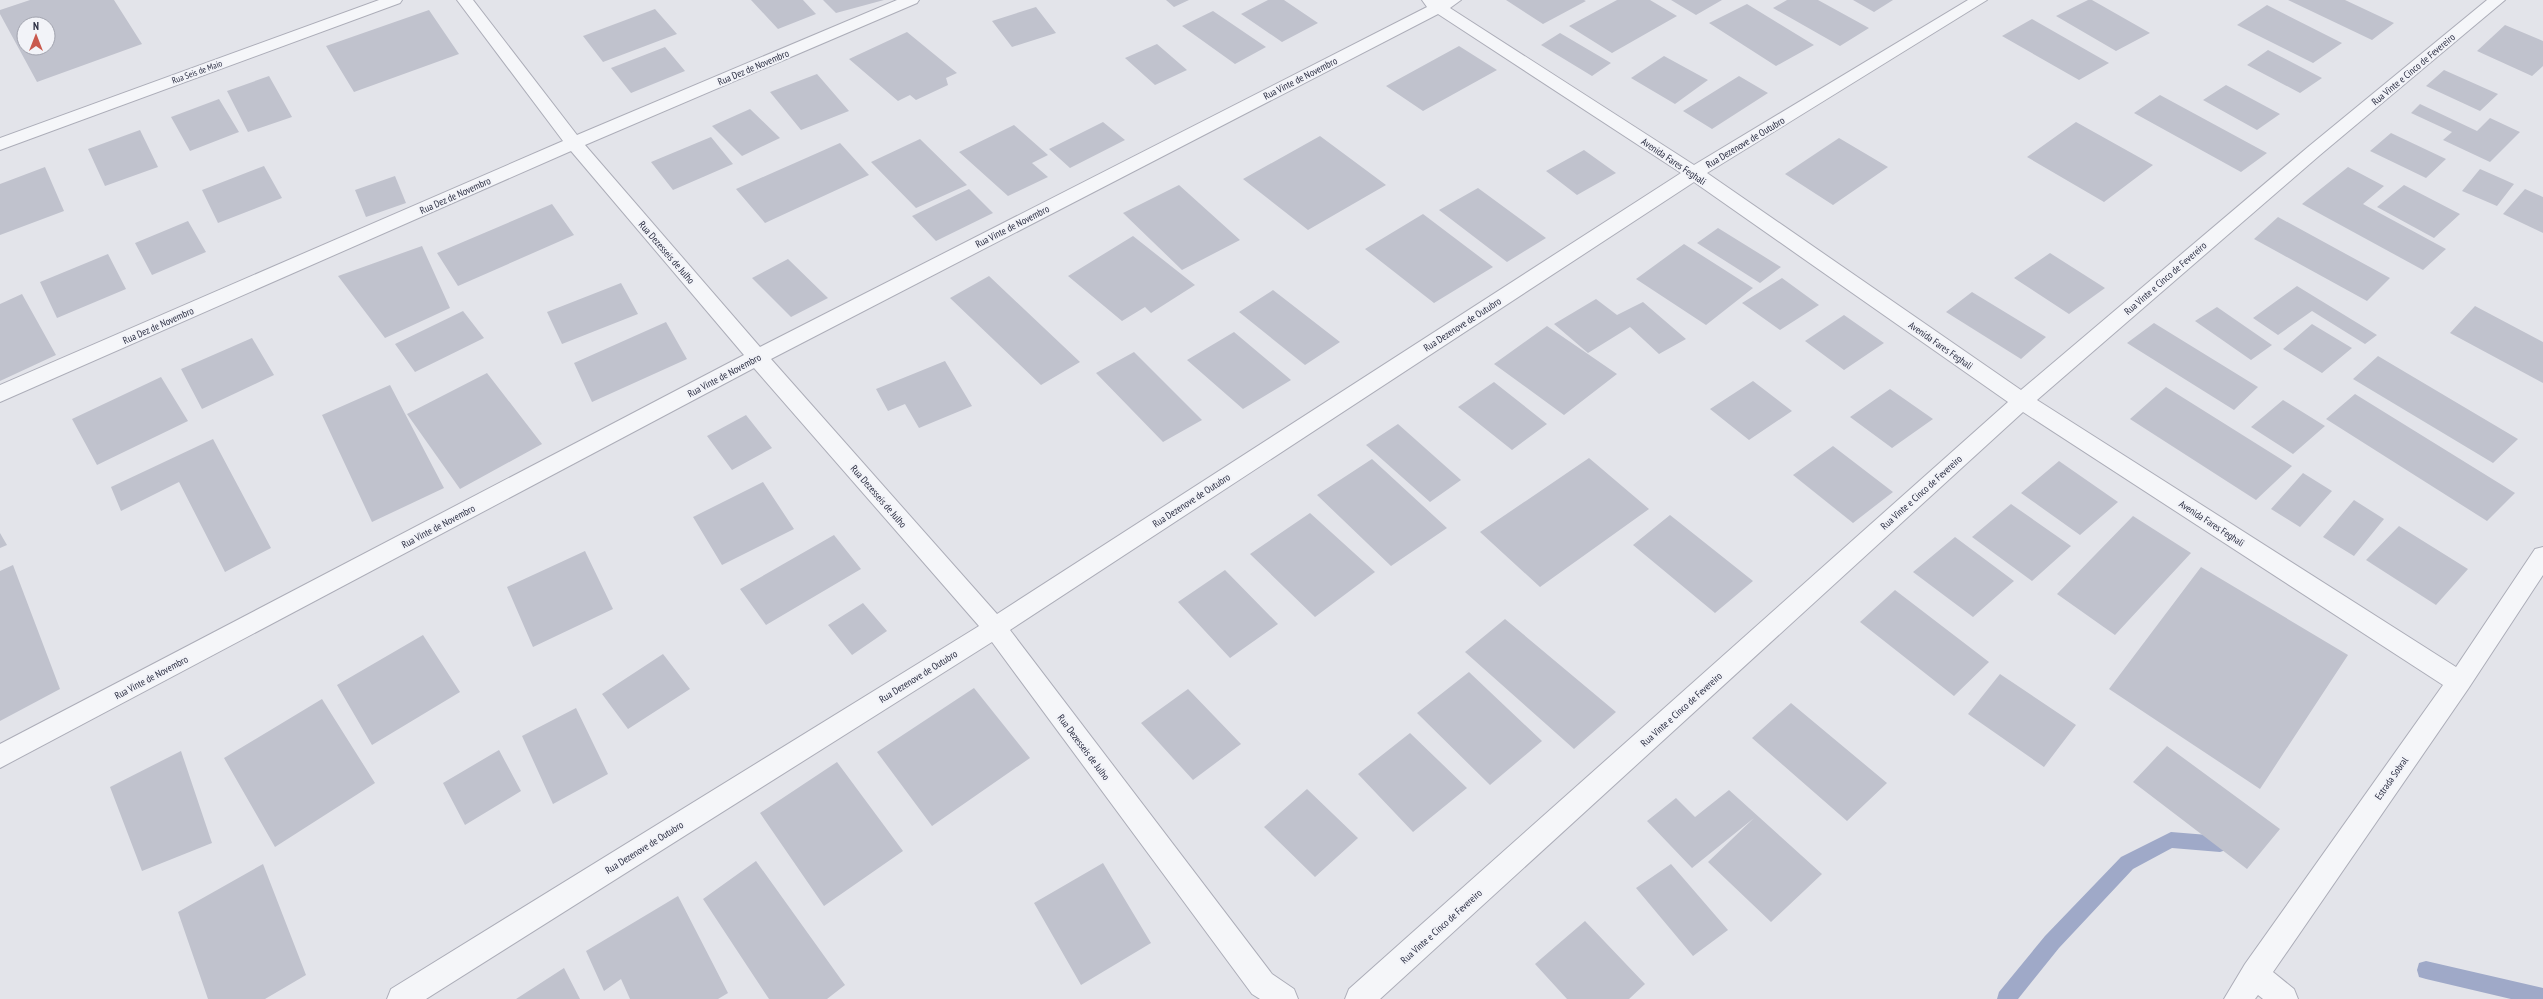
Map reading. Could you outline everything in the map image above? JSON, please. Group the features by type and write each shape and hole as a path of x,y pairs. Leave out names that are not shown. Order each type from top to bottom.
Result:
{"street":[{"name":"Rua Seis de Maio","path":"0,144 394,0"},
{"name":"Rua Dezesseis de Julho","path":"465,0 574,144 757,358 995,628 1262,984 1284,999"},
{"name":"Rua Dez de Novembro","path":"0,394 574,144 911,0"},
{"name":"Rua Dezenove de Outubro","path":"401,999 995,628 1694,173 1979,0"},
{"name":"Rua Vinte e Cinco de Fevereiro","path":"1359,999 2022,401 2314,151 2497,0"},
{"name":"Avenida Fares Feghali","path":"1440,2 1694,173 2022,401 2459,682"},
{"name":"Rua Vinte de Novembro","path":"0,757 757,358 1440,2"},
{"name":"Estrada Sobral","path":"2238,999 2459,682 2543,556"},
{"path":"2255,974 2284,999"}],"building":[{"path":"30,0 114,0 142,44 37,82 23,56 56,56 56,16 16,16 16,43 0,14 0,10"},
{"path":"751,0 803,0 816,14 778,29"},
{"path":"823,0 884,0 836,13"},
{"path":"1166,0 1189,0 1174,7"},
{"path":"1268,0 1284,0 1318,23 1282,42 1241,14"},
{"path":"1506,0 1584,0 1586,1 1543,24"},
{"path":"1617,0 1650,0 1677,16 1612,53 1569,26"},
{"path":"1671,0 1722,0 1696,15"},
{"path":"1787,0 1818,0 1869,28 1840,46 1773,8"},
{"path":"1853,0 1893,0 1874,12"},
{"path":"2088,0 2092,0 2150,33 2116,51 2056,16"},
{"path":"2288,0 2345,0 2394,23 2372,40"},
{"path":"1747,4 1814,45 1776,66 1709,23"},
{"path":"2267,5 2342,43 2313,63 2237,25"},
{"path":"1036,7 1056,33 1012,47 992,21"},
{"path":"655,9 677,34 603,62 583,36"},
{"path":"429,10 459,54 354,92 326,46"},
{"path":"1213,11 1266,47 1235,64 1182,26"},
{"path":"2032,19 2109,63 2079,80 2002,36"},
{"path":"2505,25 2543,41 2543,66 2532,76 2477,51"},
{"path":"907,32 957,73 946,78 948,85 916,100 910,95 898,101 849,59"},
{"path":"1560,33 1611,63 1592,76 1541,45"},
{"path":"1157,44 1187,70 1155,85 1125,58"},
{"path":"1459,46 1497,70 1423,111 1386,86"},
{"path":"665,47 685,71 631,93 611,68"},
{"path":"2268,50 2322,78 2300,93 2247,65"},
{"path":"1664,56 1708,80 1675,104 1631,78"},
{"path":"2444,70 2498,94 2480,111 2426,86"},
{"path":"817,74 849,111 801,130 770,92"},
{"path":"269,76 292,117 248,132 227,91"},
{"path":"1739,76 1768,93 1712,129 1683,111"},
{"path":"2226,85 2280,114 2257,130 2203,100"},
{"path":"2160,95 2267,153 2241,172 2134,113"},
{"path":"219,99 239,132 190,151 171,117"},
{"path":"2420,104 2477,131 2490,118 2520,132 2490,162 2443,140 2452,132 2411,113"},
{"path":"750,109 780,138 742,156 712,126"},
{"path":"1103,122 1125,140 1070,168 1049,149"},
{"path":"2076,122 2153,165 2104,202 2027,157"},
{"path":"1014,125 1048,155 1032,163 1048,177 1008,196 959,152"},
{"path":"140,130 158,167 105,186 88,149"},
{"path":"2391,133 2446,159 2426,178 2370,151"},
{"path":"1320,136 1386,185 1308,230 1243,179"},
{"path":"711,137 733,164 673,190 651,162"},
{"path":"1839,138 1888,167 1833,205 1785,174"},
{"path":"920,139 967,185 916,208 871,162"},
{"path":"840,143 869,175 765,223 736,189"},
{"path":"1584,150 1616,173 1577,195 1546,171"},
{"path":"264,166 282,198 218,223 202,190"},
{"path":"45,167 64,211 0,235 0,184"},
{"path":"2348,167 2384,186 2363,204 2446,249 2423,270 2302,204"},
{"path":"2480,169 2514,184 2497,206 2462,191"},
{"path":"395,176 406,203 366,217 355,190"},
{"path":"1179,185 1240,240 1182,270 1123,213"},
{"path":"2404,185 2460,214 2434,238 2377,207"},
{"path":"1478,188 1546,238 1507,262 1439,210"},
{"path":"969,189 993,213 936,241 912,216"},
{"path":"2525,189 2543,197 2543,233 2503,214"},
{"path":"552,204 574,235 458,286 437,253"},
{"path":"1423,214 1493,267 1434,303 1365,249"},
{"path":"2278,217 2390,278 2367,301 2254,239"},
{"path":"188,221 206,252 152,275 135,243"},
{"path":"1718,228 1781,267 1760,283 1697,243"},
{"path":"1133,236 1195,285 1151,313 1145,307 1122,321 1068,276"},
{"path":"1684,244 1753,288 1706,325 1636,279"},
{"path":"422,246 450,308 385,338 338,276"},
{"path":"2050,253 2105,288 2069,314 2014,278"},
{"path":"108,254 126,289 57,318 40,282"},
{"path":"788,259 828,298 791,317 752,278"},
{"path":"989,276 1080,362 1041,385 950,298"},
{"path":"1782,278 1819,305 1780,330 1742,303"},
{"path":"621,283 638,314 562,344 547,312"},
{"path":"2297,286 2377,335 2365,344 2312,311 2278,335 2253,318"},
{"path":"1273,290 1340,342 1305,365 1239,312"},
{"path":"1972,292 2046,337 2021,359 1946,312"},
{"path":"22,294 56,355 0,381 0,304"},
{"path":"1596,299 1617,315 1643,302 1686,339 1659,354 1630,327 1588,353 1554,324"},
{"path":"2475,306 2543,342 2543,383 2450,333"},
{"path":"2217,307 2272,345 2251,360 2195,321"},
{"path":"463,311 484,338 415,372 395,344"},
{"path":"1844,315 1884,343 1844,370 1805,341"},
{"path":"666,322 687,359 592,402 574,363"},
{"path":"2154,323 2258,387 2234,410 2127,343"},
{"path":"2312,324 2352,348 2322,373 2283,349"},
{"path":"1547,326 1617,374 1564,415 1494,364"},
{"path":"1234,332 1291,380 1243,409 1187,360"},
{"path":"252,338 274,375 202,409 181,369"},
{"path":"1134,352 1202,420 1163,442 1096,373"},
{"path":"2378,356 2518,439 2493,463 2353,379"},
{"path":"945,361 972,406 919,428 905,404 888,411 876,389"},
{"path":"487,373 542,444 460,489 407,414"},
{"path":"161,377 188,421 97,465 72,419"},
{"path":"1753,381 1792,411 1749,440 1710,409"},
{"path":"1494,382 1547,424 1512,450 1458,407"},
{"path":"390,385 444,488 372,522 322,415"},
{"path":"2166,387 2292,466 2256,500 2130,419"},
{"path":"1890,389 1933,419 1892,448 1850,417"},
{"path":"2355,394 2515,493 2487,521 2326,419"},
{"path":"2283,400 2325,426 2293,454 2251,427"},
{"path":"746,415 772,448 732,470 707,436"},
{"path":"1398,424 1461,480 1430,502 1366,445"},
{"path":"213,439 271,548 225,572 179,482 121,511 111,487"},
{"path":"1833,446 1893,492 1853,523 1793,475"},
{"path":"1589,458 1649,509 1540,587 1480,532"},
{"path":"1372,459 1447,528 1391,566 1317,495"},
{"path":"2059,461 2118,502 2080,535 2021,493"},
{"path":"2303,473 2332,491 2300,527 2271,509"},
{"path":"763,482 794,529 722,565 693,517"},
{"path":"2354,500 2384,519 2354,556 2323,537"},
{"path":"2011,504 2071,546 2032,581 1972,537"},
{"path":"1310,513 1375,572 1315,617 1250,554"},
{"path":"1670,515 1753,581 1715,613 1633,545"},
{"path":"2133,516 2191,553 2115,635 2057,594"},
{"path":"2399,526 2468,569 2436,605 2366,560"},
{"path":"0,533 7,545 0,548"},
{"path":"834,535 861,569 766,625 740,589"},
{"path":"1955,537 2014,581 1973,617 1913,572"},
{"path":"585,551 613,609 533,647 507,587"},
{"path":"13,565 60,689 0,721 0,571"},
{"path":"2201,567 2348,655 2260,789 2109,689"},
{"path":"1225,570 1278,624 1230,658 1178,602"},
{"path":"1895,590 1989,662 1954,696 1860,622"},
{"path":"863,603 887,631 852,655 828,625"},
{"path":"1505,619 1616,712 1574,749 1465,652"},
{"path":"423,635 460,692 372,745 337,685"},
{"path":"663,654 690,689 628,729 602,694"},
{"path":"1469,672 1542,741 1490,785 1417,713"},
{"path":"2000,674 2076,725 2044,767 1968,714"},
{"path":"974,688 1030,758 932,826 877,752"},
{"path":"1188,689 1241,744 1193,780 1141,723"},
{"path":"322,699 375,783 275,847 224,758"},
{"path":"1791,703 1887,783 1847,821 1752,738"},
{"path":"576,708 608,774 553,804 522,736"},
{"path":"1410,733 1467,788 1413,832 1358,774"},
{"path":"2167,746 2280,829 2247,869 2133,782"},
{"path":"499,750 521,791 465,825 443,783"},
{"path":"181,751 212,843 142,871 110,787"},
{"path":"837,762 903,851 824,906 760,813"},
{"path":"1307,789 1358,838 1315,877 1264,827"},
{"path":"1729,790 1822,874 1771,922 1708,862 1754,818 1692,868 1647,821 1676,798 1695,817"},
{"path":"756,861 845,985 827,999 769,999 703,899"},
{"path":"1103,863 1151,943 1081,985 1034,903"},
{"path":"263,864 306,975 265,999 208,999 178,912"},
{"path":"1671,864 1728,930 1693,956 1636,888"},
{"path":"678,896 728,993 718,999 630,999 621,979 604,991 586,951"},
{"path":"1585,921 1645,984 1629,999 1567,999 1535,964"},
{"path":"564,968 580,999 516,999"}],"waterway":[{"path":"2006,999 2052,942 2127,863 2171,840 2220,844"},
{"path":"2426,970 2543,997"}]}
